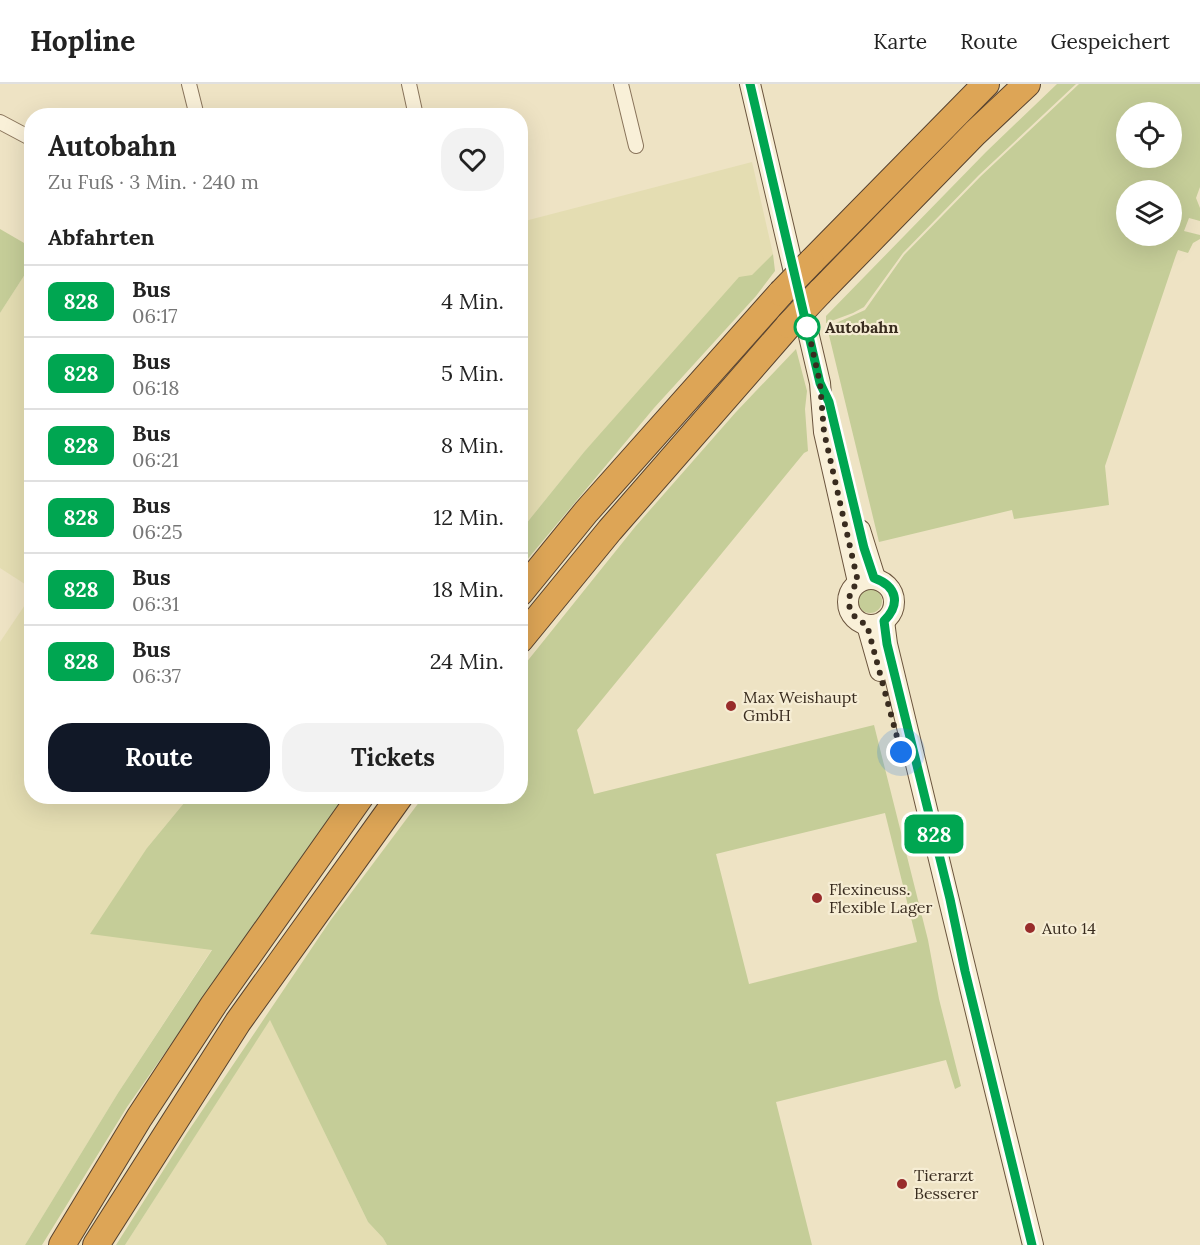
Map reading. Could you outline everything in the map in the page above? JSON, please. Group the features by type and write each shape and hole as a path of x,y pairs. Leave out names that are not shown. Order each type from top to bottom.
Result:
{"highway":[{"path":"528,583 593,504 781,293 986,84"},
{"path":"528,630 618,522 799,327 820,292 975,133 1028,84"},
{"path":"62,1245 139,1118 214,1004 355,804"},
{"path":"96,1245 238,1022 394,804"}],"street":[{"path":"189,84 195,108"},
{"path":"409,84 414,108"},
{"path":"621,84 636,146"},
{"path":"750,84 799,327 820,383 824,432 866,580"},
{"path":"0,122 24,135"},
{"path":"876,623 891,614 895,606 895,597 885,582 866,580 851,589 848,598 849,608 853,616 876,623 887,644 948,888 965,971 1032,1245"},
{"path":"876,623 874,647 1020,1245"}],"shaded area":[{"path":"752,162 773,254 584,452 528,521 528,220"},
{"path":"24,276 24,583 0,568 0,313"},
{"path":"24,606 24,804 183,804 147,848 212,949 118,1093 25,1245 0,1245 0,642"},
{"path":"270,1019 368,1222 387,1245 125,1245"}],"green space":[{"path":"1057,84 1076,84 979,175 903,253 864,307 826,323 826,316 986,152"},
{"path":"1079,84 1200,84 1200,187 1196,198 1200,208 1200,221 1189,218 1184,231 1200,235 1200,239 1193,243 1188,253 1178,250 1176,255 1105,466 1109,505 1014,519 1012,510 879,542 827,327 865,310 904,255 981,176"},
{"path":"0,229 24,243 24,276 0,313"},
{"path":"773,254 775,271 756,296 654,408 528,559 528,521 584,452 739,277 752,275"},
{"path":"796,349 807,391 805,409 808,451 804,453 577,730 594,794 874,725 928,940 939,999 961,1086 955,1089 946,1060 776,1102 812,1245 387,1245 368,1222 270,1020 125,1245 116,1245 187,1133 330,921 418,804 528,804 528,660 635,527 736,412","holes":["885,813 917,942 749,984 716,854"]},
{"path":"870,589 875,590 881,596 881,606 875,612 870,613 865,612 859,606 858,601 859,596 865,590"},
{"path":"183,804 339,804 127,1107 42,1245 25,1245 118,1093 212,950 90,934 147,848"}],"bus line":[{"name":"828","path":"750,84 820,383 829,402 864,548 874,578 885,582 895,597 895,606 884,621 887,644 1032,1245"}],"place":[{"name":"Autobahn","path":"807,327"},
{"name":"Max Weishaupt GmbH","path":"731,706"},
{"name":"Flexineuss. Flexible Lager","path":"817,898"},
{"name":"Auto 14","path":"1030,928"},
{"name":"Tierarzt Besserer","path":"902,1184"}],"route":[{"path":"807,327 807,325 820,383 824,432 858,582 851,589 848,598 849,608 853,616 867,625 901,752"}]}
